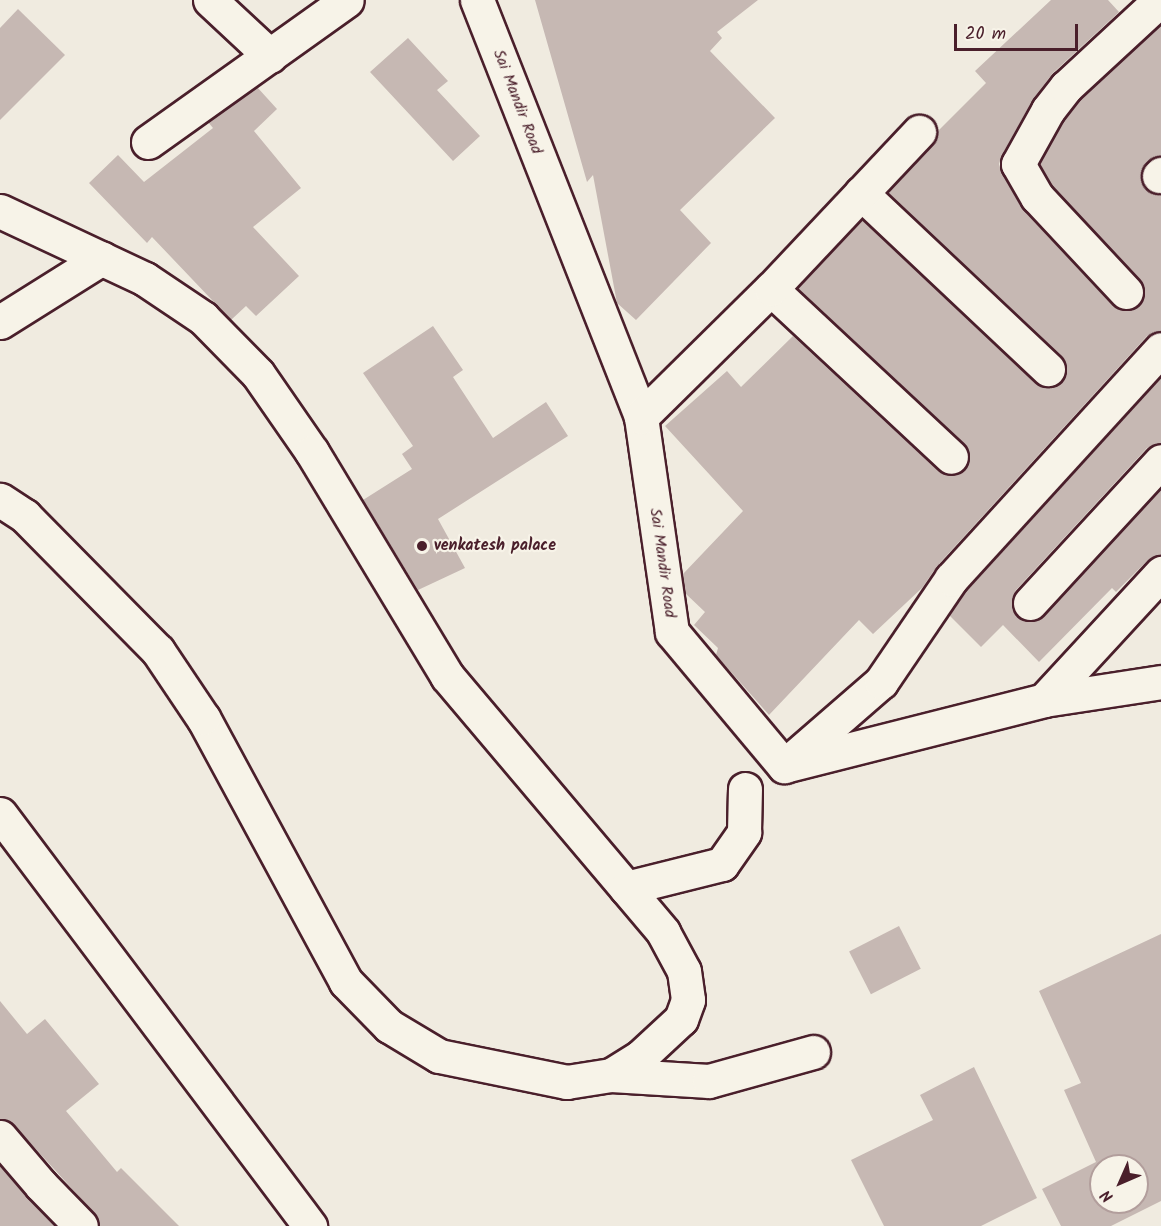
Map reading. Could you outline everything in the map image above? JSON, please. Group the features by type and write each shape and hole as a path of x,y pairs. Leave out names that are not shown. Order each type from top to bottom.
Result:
{"street":[{"path":"210,0 270,56"},
{"path":"148,142 348,0"},
{"path":"1126,292 1037,197 1018,164 1048,110 1066,87 1160,0"},
{"name":"Sai Mandir Road","path":"488,6 641,417 672,632 784,766"},
{"path":"641,417 771,288 919,132"},
{"path":"861,193 1048,369"},
{"path":"0,211 145,279 203,318 258,374 312,452 447,676 663,932 684,971 688,1000 681,1020 665,1036 611,1075"},
{"path":"0,322 102,258"},
{"path":"771,288 951,458"},
{"path":"784,766 881,682 951,579 1161,349"},
{"path":"1030,603 1161,460"},
{"path":"0,500 25,516 158,651 203,718 346,982 389,1026 439,1056 567,1082 611,1075 709,1081 813,1052"},
{"path":"1044,700 1161,573"},
{"path":"784,766 1044,700 1161,681"},
{"path":"626,888 722,864 744,832 746,789"},
{"path":"0,814 310,1226"},
{"path":"0,1137 41,1185 81,1226"}],"building":[{"path":"535,0 758,0 717,32 722,38 710,51 775,118 680,210 711,243 636,320 617,303 593,175 587,182"},
{"path":"1051,0 1108,0 1119,12 1053,73 1033,99 999,164 1023,210 1112,305 1121,310 1130,310 1138,306 1144,297 1144,288 1140,280 1052,186 1040,164 1064,120 1080,100 1161,25 1161,156 1148,161 1141,172 1141,181 1145,189 1154,194 1161,194 1161,331 1147,336 937,566 922,588 873,634 859,620 769,715 716,655 718,648 694,625 705,612 685,593 683,574 743,511 665,426 727,371 741,387 793,336 938,471 947,475 956,475 964,470 969,461 969,451 964,443 798,288 862,220 1035,383 1043,387 1053,387 1062,381 1066,373 1066,364 1061,355 888,192 933,145 937,132 986,83 975,71"},
{"path":"18,9 65,55 0,120 0,28"},
{"path":"408,38 448,81 437,90 480,136 453,161 370,72"},
{"path":"257,87 277,109 254,131 301,188 253,227 299,276 256,316 246,306 231,320 152,237 147,243 89,183 118,155 144,182 213,128 208,122"},
{"path":"433,326 463,370 453,377 493,438 546,402 568,436 438,519 465,568 418,590 363,500 412,469 402,454 413,446 363,373"},
{"path":"1161,377 1161,443 1147,448 1016,590 1012,599 1012,609 1025,621 1035,621 1043,616 1161,489 1161,555 1148,560 1116,592 1112,588 1039,662 1003,625 981,647 949,615 966,591"},
{"path":"899,926 921,969 871,994 849,951"},
{"path":"1161,934 1161,1201 1149,1207 1149,1154 1092,1154 1064,1090 1081,1083 1039,991"},
{"path":"0,1001 27,1034 45,1019 99,1084 66,1111 117,1172 121,1168 179,1226 99,1226 94,1213 14,1125 0,1119"},
{"path":"974,1067 1037,1198 981,1226 884,1226 851,1160 933,1120 920,1095"},
{"path":"0,1166 27,1197 55,1226 0,1226"},
{"path":"1089,1166 1089,1214 1135,1214 1111,1226 1061,1226 1042,1189"}],"place":[{"name":"venkatesh palace","path":"422,546"}]}
